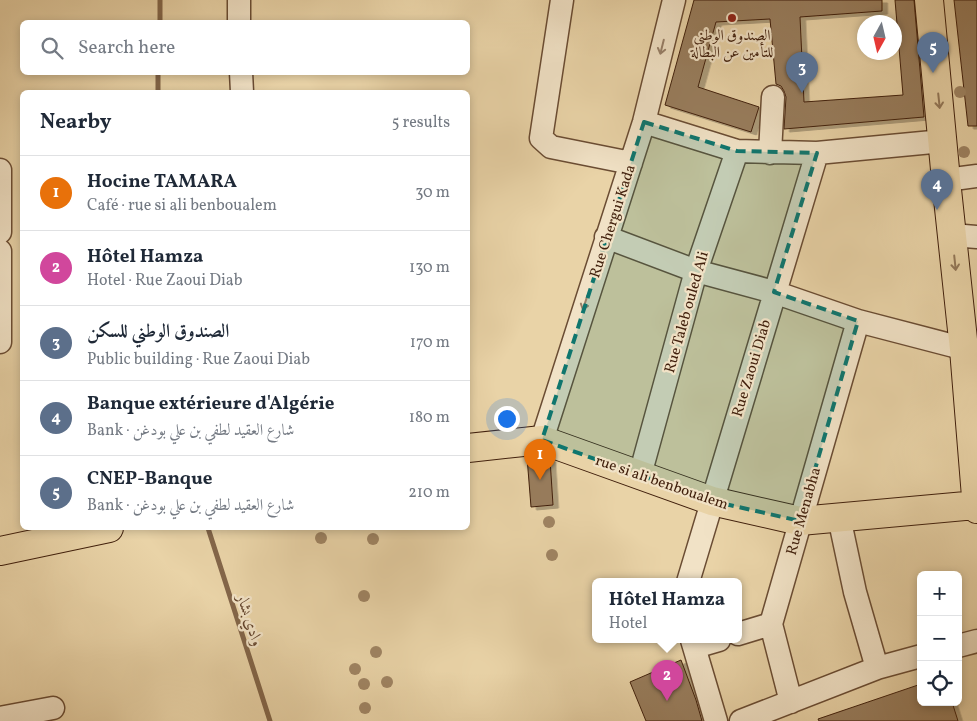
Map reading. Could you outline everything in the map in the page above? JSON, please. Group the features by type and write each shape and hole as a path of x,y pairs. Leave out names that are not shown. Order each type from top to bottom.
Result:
{"main road":[{"path":"929,0 946,180 964,236 977,510"},
{"name":"rue si ali benboualem","path":"470,448 542,440 712,501 800,521 977,505"},
{"path":"0,551 100,530"}],"street":[{"path":"239,0 239,20"},
{"path":"562,0 541,138 551,147 631,163"},
{"name":"Rue Chergui Kada","path":"542,440 644,122 674,0"},
{"path":"241,75 242,90"},
{"path":"770,153 773,97"},
{"path":"644,122 737,151 817,153 943,141"},
{"name":"Rue Taleb ouled Ali","path":"640,475 696,271 737,151"},
{"name":"Rue Zaoui Diab","path":"689,578 817,153"},
{"path":"0,170 0,232"},
{"path":"946,180 977,176"},
{"path":"606,237 696,271 774,292 858,321 970,351"},
{"path":"0,251 0,342"},
{"name":"Rue Menabha","path":"770,624 858,321"},
{"path":"839,518 855,592 877,668"},
{"path":"742,633 770,624 791,702"},
{"path":"962,645 977,641"},
{"path":"694,643 716,721"},
{"path":"741,721 877,668 917,657"},
{"path":"0,718 53,708"}],"highlighted area":[{"path":"644,122 737,151 817,153 774,292 858,321 800,521 712,501 542,440"}],"building":[{"path":"694,0 882,0 882,11 800,17 804,102 903,95 900,60 902,60 902,15 896,15 895,0 914,0 924,117 784,129 786,97 781,86 776,84 770,19 716,22 698,87 759,107 751,132 665,105"},
{"path":"954,0 977,0 977,126 968,126"},
{"path":"540,456 550,459 553,505 531,507 527,457"},
{"path":"681,660 702,721 646,721 630,682"},
{"path":"917,685 917,706 953,706 958,721 819,721 818,719"}],"waterway":[{"name":"وادي بشار","path":"160,0 160,20"},
{"name":"وادي بشار","path":"158,75 158,90"},
{"name":"وادي بشار","path":"209,530 270,721"}],"place":[{"name":"الصندوق الوطني للتأمين عن البطالة","path":"732,18"},
{"name":"CNEP-Banque","path":"933,73"},
{"name":"الصندوق الوطني للسكن","path":"802,93"},
{"name":"Banque extérieure d'Algérie","path":"937,210"},
{"name":"Hocine TAMARA","path":"540,480"},
{"name":"Hôtel Hamza","path":"667,701"}]}
